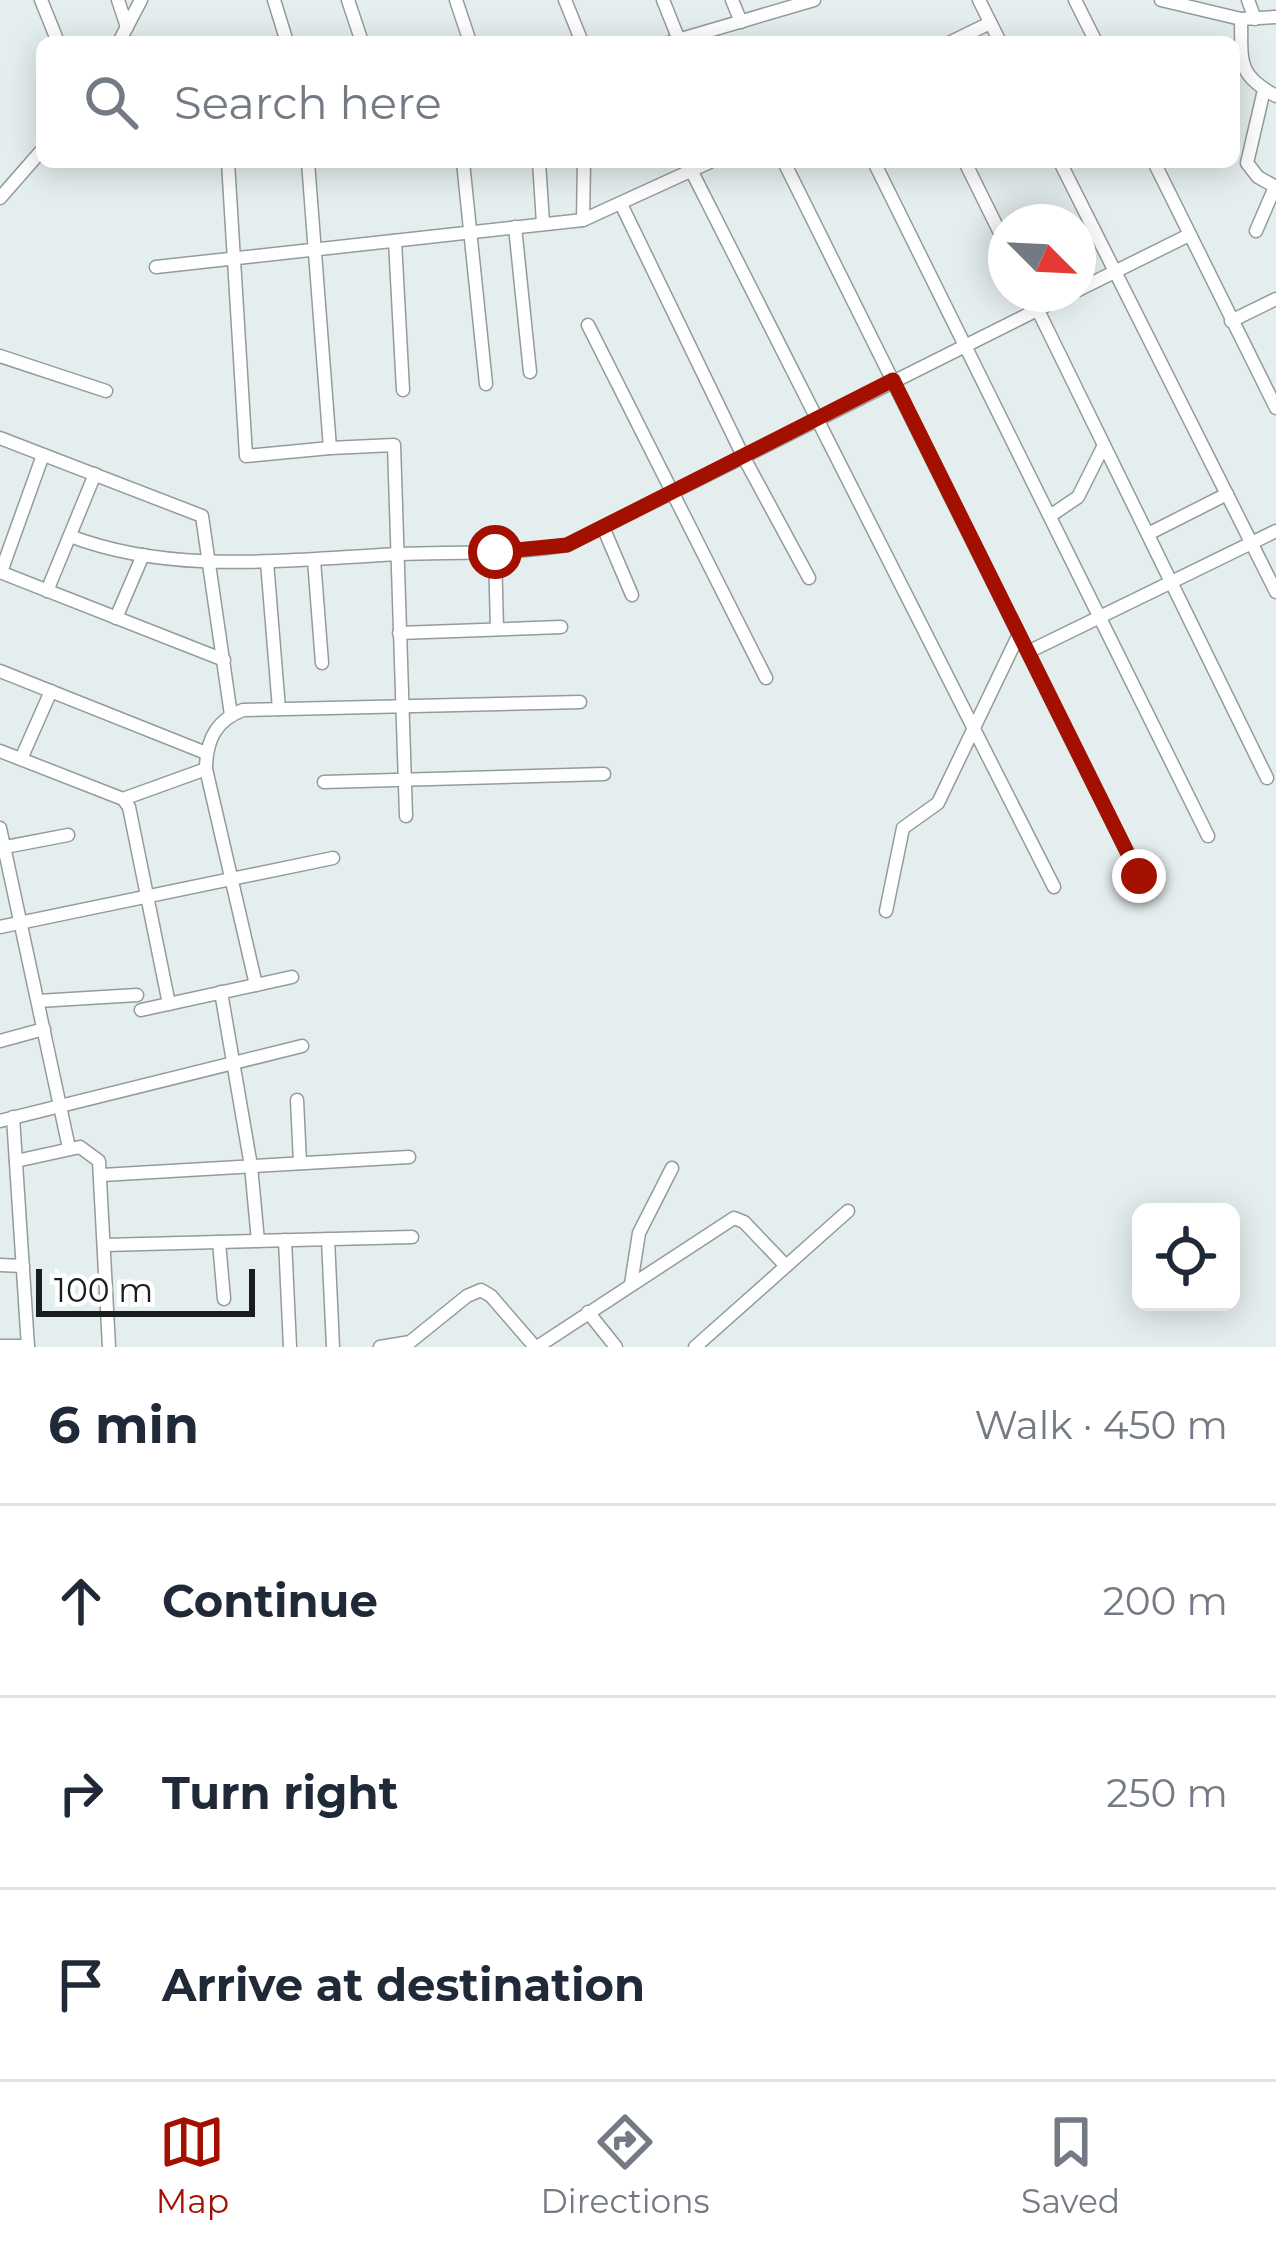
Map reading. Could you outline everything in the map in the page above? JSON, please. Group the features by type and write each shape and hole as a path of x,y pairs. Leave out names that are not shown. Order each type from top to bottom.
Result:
{"street":[{"path":"41,0 56,36"},
{"path":"118,0 127,27"},
{"path":"122,36 141,0"},
{"path":"274,0 285,36"},
{"path":"348,0 360,36"},
{"path":"456,0 468,36"},
{"path":"565,0 580,36"},
{"path":"664,0 674,36"},
{"path":"732,0 741,22"},
{"path":"692,36 814,0"},
{"path":"979,0 997,36"},
{"path":"1075,0 1093,36"},
{"path":"1161,0 1248,19 1276,17"},
{"path":"1248,0 1242,68 1250,80 1270,93 1247,163 1258,178 1276,187 1256,231"},
{"path":"964,36 990,23"},
{"path":"1,195 36,157"},
{"path":"229,168 246,456 394,445 406,816"},
{"path":"309,168 330,448"},
{"path":"464,168 486,383"},
{"path":"539,168 543,224"},
{"path":"583,220 584,168"},
{"path":"156,267 583,220 686,168"},
{"path":"691,168 1054,887"},
{"path":"787,168 1139,876"},
{"path":"877,168 1208,836"},
{"path":"968,168 988,209"},
{"path":"1063,168 1276,592"},
{"path":"1157,168 1276,408"},
{"path":"621,204 808,578"},
{"path":"515,227 530,372"},
{"path":"1096,282 1189,235"},
{"path":"395,241 403,390"},
{"path":"1232,321 1276,298"},
{"path":"70,536 103,549 211,562 567,545 1029,312"},
{"path":"1039,312 1267,778"},
{"path":"588,326 766,678"},
{"path":"0,356 106,391"},
{"path":"0,438 202,516 231,715"},
{"path":"1050,516 1078,497 1104,445"},
{"path":"43,454 0,572 224,660"},
{"path":"47,591 95,474"},
{"path":"1148,534 1227,494"},
{"path":"603,527 632,595"},
{"path":"1028,652 1276,531"},
{"path":"495,552 497,629"},
{"path":"116,618 143,555"},
{"path":"314,560 322,663"},
{"path":"267,562 279,709"},
{"path":"399,633 561,627"},
{"path":"886,911 903,828 938,803 1019,634"},
{"path":"0,671 206,753"},
{"path":"21,759 51,692"},
{"path":"256,985 206,769 210,738 231,715 243,710 580,702"},
{"path":"0,751 123,799 169,1004"},
{"path":"123,799 206,769"},
{"path":"324,782 604,774"},
{"path":"0,828 70,1148"},
{"path":"2,848 68,835"},
{"path":"0,927 333,858"},
{"path":"38,1001 169,1004 292,977"},
{"path":"221,992 251,1166 258,1241"},
{"path":"0,1041 44,1029"},
{"path":"0,1346 28,1346 16,1161 7,1119 302,1046"},
{"path":"298,1100 300,1163"},
{"path":"16,1161 70,1148 96,1155 102,1175 109,1347"},
{"path":"102,1175 410,1157"},
{"path":"631,1284 639,1233 672,1168"},
{"path":"695,1347 848,1211"},
{"path":"380,1347 410,1342 481,1290 536,1347 734,1218 744,1222 786,1267"},
{"path":"105,1246 412,1237"},
{"path":"328,1239 333,1347"},
{"path":"285,1240 290,1347"},
{"path":"219,1242 224,1299"},
{"path":"0,1265 23,1266"},
{"path":"588,1312 616,1347"}],"route":[{"path":"495,552 567,545 893,380 1139,876"}]}
